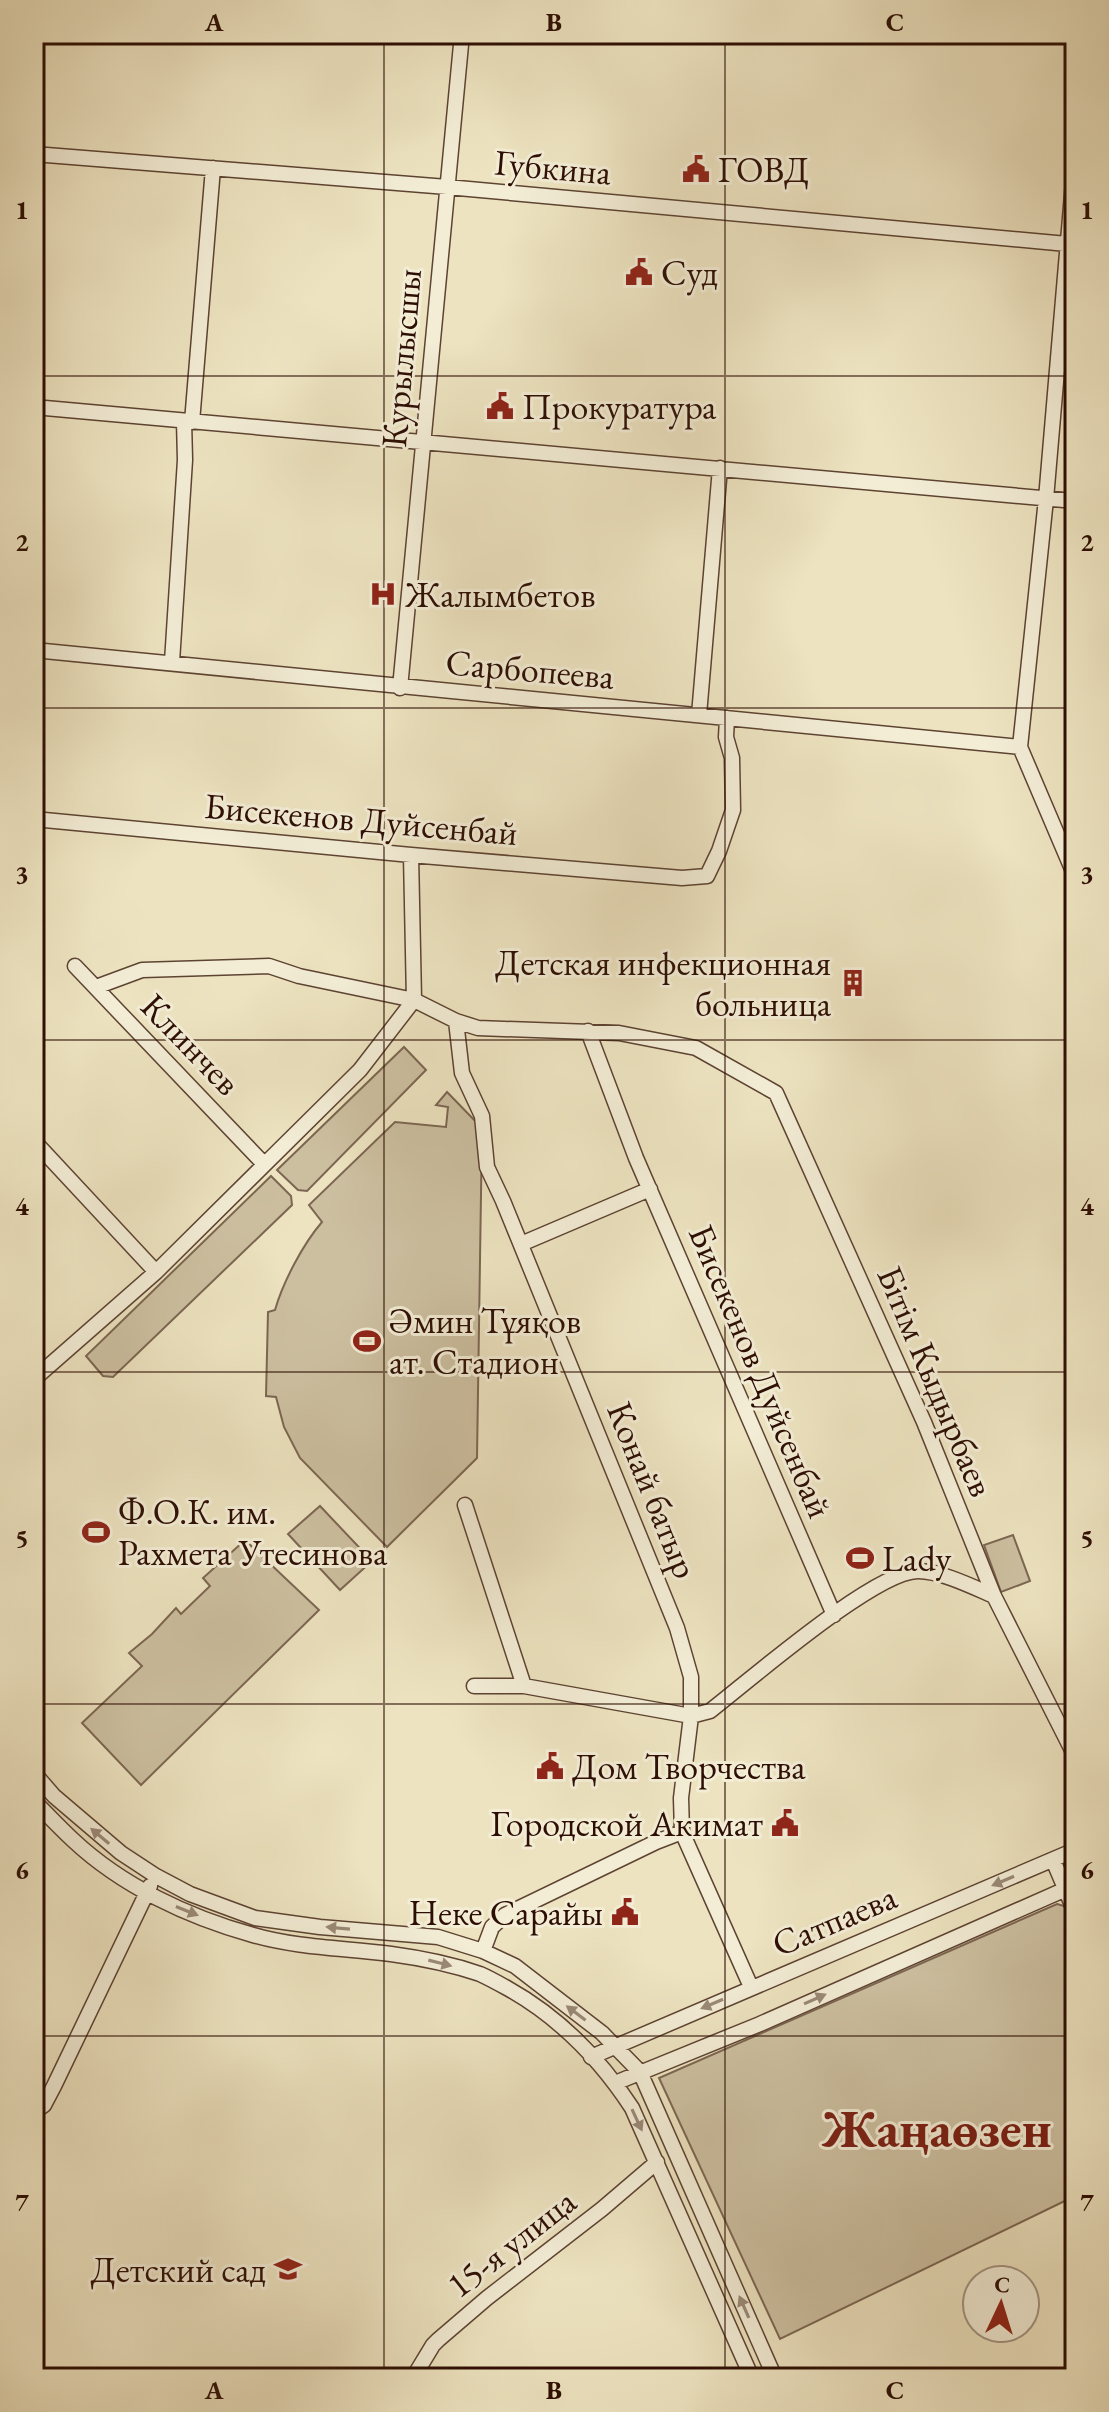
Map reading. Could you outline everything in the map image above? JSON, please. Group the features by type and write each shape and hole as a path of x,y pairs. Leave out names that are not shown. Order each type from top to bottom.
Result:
{"street":[{"name":"Курылысшы","path":"400,688 462,34"},
{"name":"Губкина","path":"34,154 447,187 1067,244"},
{"path":"1075,159 1046,499 1020,747 1075,876"},
{"path":"172,662 188,422 213,168"},
{"path":"34,407 1075,501"},
{"path":"699,715 720,468"},
{"name":"Сарбопеева","path":"34,650 1020,747"},
{"name":"Бисекенов Дуйсенбай","path":"34,819 682,878 707,876 733,810 727,718"},
{"path":"37,1370 156,1272 360,1070 414,1000 411,855"},
{"name":"Клинчев","path":"75,966 264,1164"},
{"name":"Бiтiм Кыдырбаев","path":"96,987 142,970 269,966 299,976 414,1000 456,1021 478,1028 619,1033 696,1048 776,1093 924,1422 994,1596 1075,1756"},
{"name":"Конай батыр","path":"456,1021 462,1073 482,1116 487,1167 677,1628 691,1677 691,1716 681,1798 682,1832 751,1987"},
{"name":"Бисекенов Дуйсенбай","path":"588,1031 650,1189 834,1615"},
{"path":"34,1141 156,1272"},
{"path":"521,1244 650,1189"},
{"path":"465,1505 524,1686"},
{"path":"474,1686 524,1686 691,1716 710,1711 834,1615 890,1578 918,1571 947,1577 994,1596"},
{"path":"34,1773 54,1796 110,1844 156,1876 190,1894 255,1918 438,1937 483,1951 515,1966 616,2046 640,2072 775,2378"},
{"path":"34,1801 74,1841 146,1892 184,1911 254,1936 325,1949 434,1961 483,1975 520,1995 554,2019 615,2083 632,2108 752,2378"},
{"path":"483,1951 492,1927 505,1915 682,1832"},
{"name":"Сатпаева","path":"591,2057 1075,1850"},
{"path":"1053,1860 1070,1887 1075,1912"},
{"path":"34,2112 44,2105 54,2086 156,1876"},
{"name":"Сатпаева","path":"615,2083 760,2024 1070,1887"},
{"name":"15-я улица","path":"413,2378 438,2340 657,2162"}],"shaded area":[{"path":"404,1047 426,1070 307,1191 298,1190 277,1170"},
{"name":"Әмин Тұяқов ат. Стадион","path":"447,1092 482,1128 477,1458 387,1547 300,1458 284,1427 276,1397 266,1396 268,1312 275,1310 294,1264 322,1222 309,1205 395,1122 446,1127 448,1107 436,1105"},
{"path":"271,1176 291,1196 292,1205 113,1377 103,1376 86,1356"},
{"path":"320,1506 372,1561 340,1590 288,1534"},
{"path":"1013,1535 1030,1581 1001,1592 984,1545"},
{"path":"245,1540 319,1610 141,1785 82,1723 142,1666 129,1653 176,1608 181,1614 210,1586 203,1578"},
{"path":"1057,1904 1064,1906 1075,1931 1075,2196 780,2339 659,2078"}],"place":[{"name":"ГОВД","path":"696,169"},
{"name":"Суд","path":"639,272"},
{"name":"Прокуратура","path":"500,406"},
{"name":"Жалымбетов","path":"383,594"},
{"name":"Детская инфекционная больница","path":"853,983"},
{"name":"Әмин Тұяқов ат. Стадион","path":"367,1341"},
{"name":"Ф.О.К. им. Рахмета Утесинова","path":"96,1532"},
{"name":"Lady","path":"860,1558"},
{"name":"Дом Творчества","path":"550,1766"},
{"name":"Городской Акимат","path":"785,1823"},
{"name":"Неке Сарайы","path":"625,1912"},
{"name":"Детский сад","path":"288,2269"}],"district":[{"name":"Жаңаөзен","path":"937,2128"}]}
